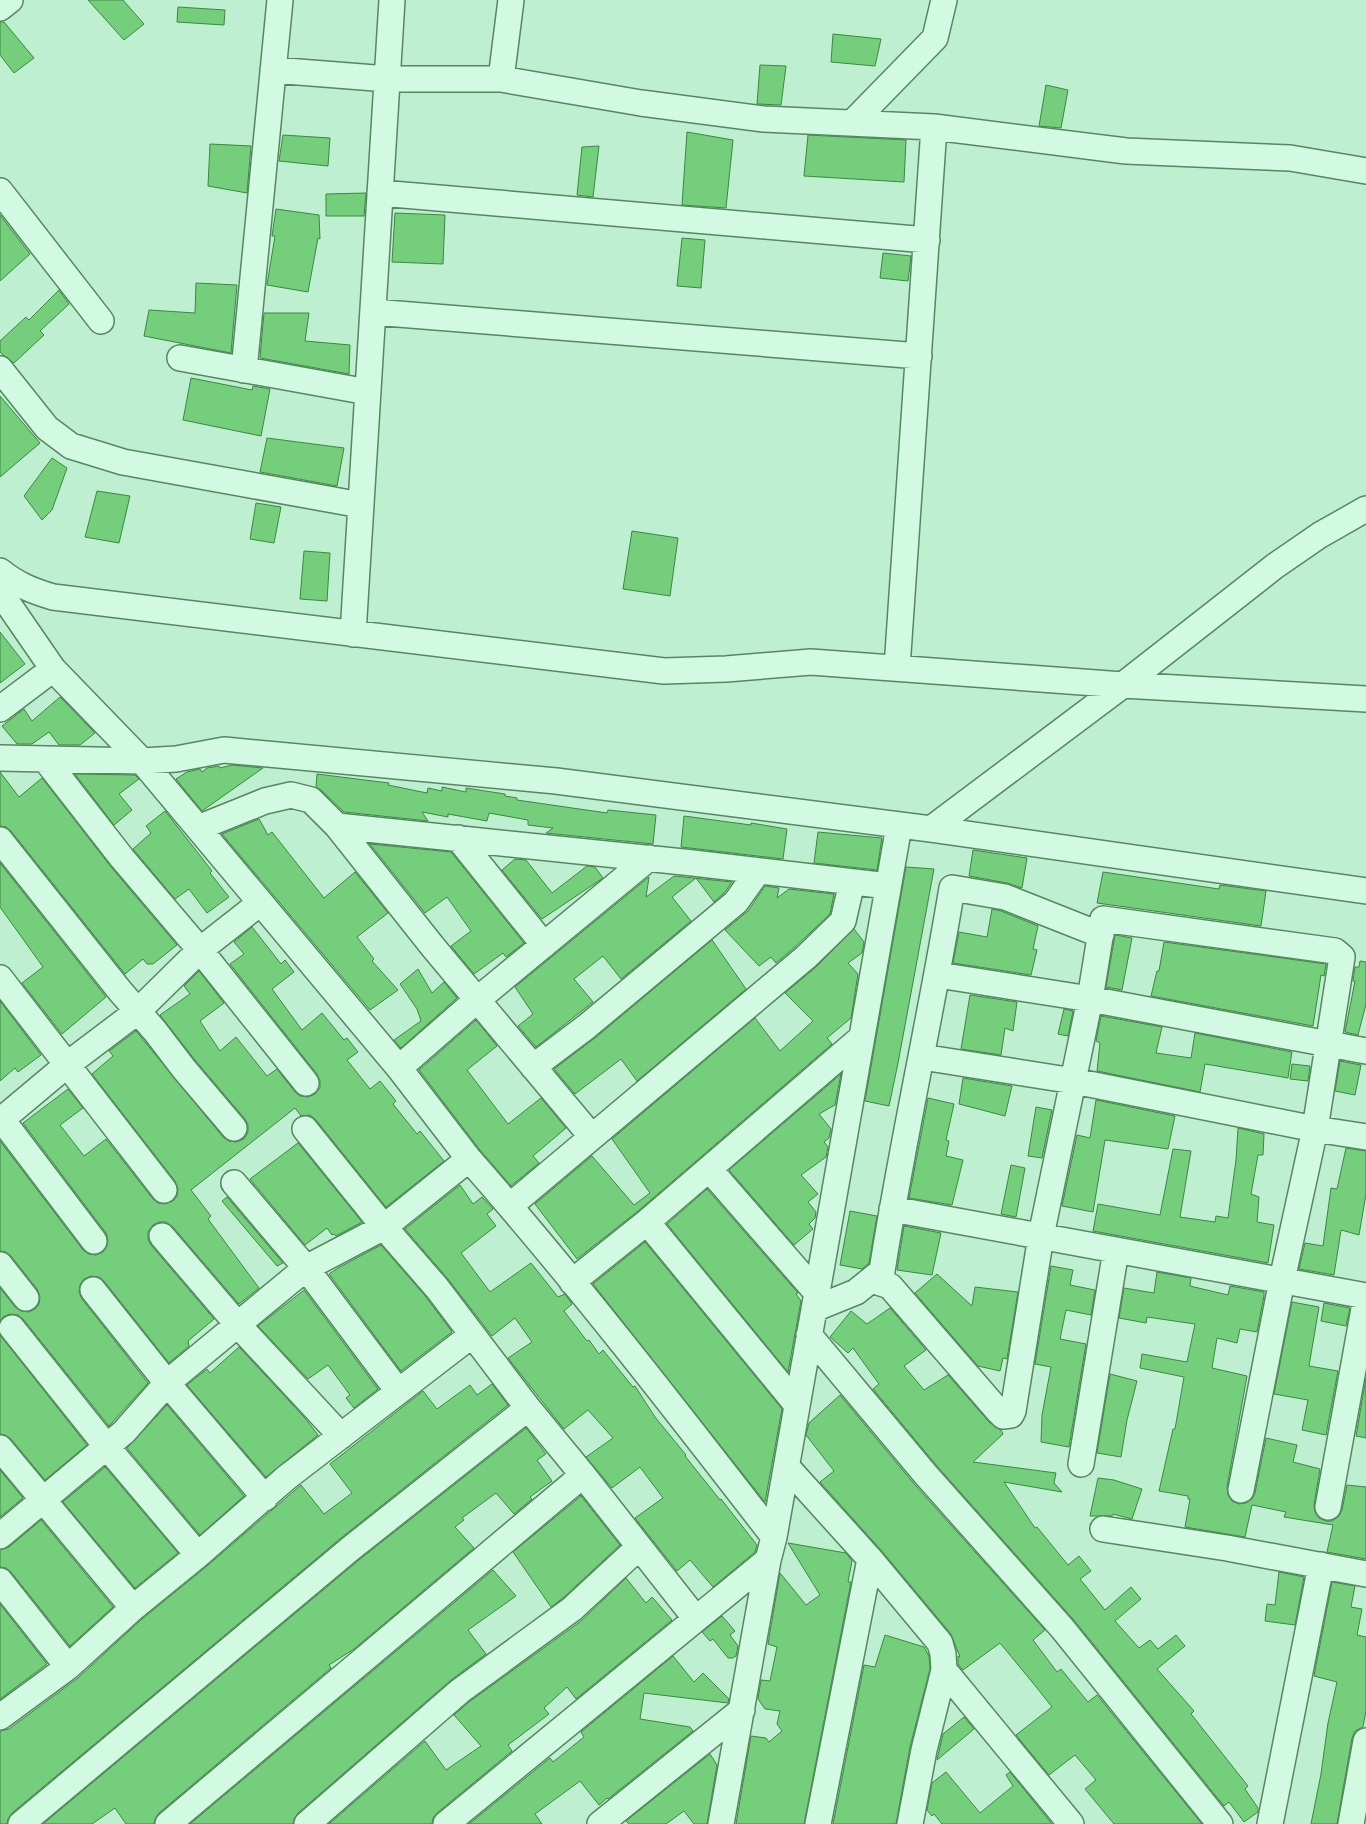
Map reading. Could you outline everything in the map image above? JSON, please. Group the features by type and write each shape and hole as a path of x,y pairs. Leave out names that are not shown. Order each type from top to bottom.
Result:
{"street":[{"path":"0,8 10,0"},
{"path":"244,370 280,0"},
{"path":"353,634 392,0"},
{"path":"502,79 511,0"},
{"path":"853,122 935,38 944,0"},
{"path":"273,70 388,79 502,79 641,103 764,119 934,127 1126,151 1290,158 1366,171"},
{"path":"898,668 934,127"},
{"path":"0,191 101,321"},
{"path":"380,193 927,240"},
{"path":"373,312 919,356"},
{"path":"180,358 368,392"},
{"path":"0,368 47,428 71,446 122,462 361,505"},
{"path":"931,830 1123,685 1275,566 1320,535 1366,509"},
{"path":"0,571 14,582 53,597 664,671 726,669 811,662 1123,685 1366,699"},
{"path":"0,592 53,669 142,762 399,1068 469,1159 510,1206 640,1365 774,1537"},
{"path":"0,709 53,669"},
{"path":"0,758 142,762 176,759 224,750 556,781 931,830 1366,891"},
{"path":"45,759 122,858 200,950 306,1083"},
{"path":"198,828 264,801 291,795 311,800 337,826 433,947 592,1137"},
{"path":"337,826 649,858 888,886"},
{"path":"721,1824 768,1560 774,1537 899,826"},
{"path":"458,838 544,945"},
{"path":"0,840 234,1128"},
{"path":"399,1068 477,1000 649,858"},
{"path":"533,1068 586,1027 736,902 758,871"},
{"path":"510,1206 806,957 843,922 852,882"},
{"path":"815,1301 856,1292 882,1271 892,1209 938,975 952,888 1005,897 1101,935"},
{"path":"94,1241 1,1119 68,1064 138,1011 200,950 260,903"},
{"path":"871,1280 890,1286 999,1412 1007,1417 1014,1410 1041,1236 1074,1081 1103,919 1335,951 1342,956 1315,1129 1282,1280 1241,1490"},
{"path":"938,975 1090,999 1366,1051"},
{"path":"0,978 164,1190"},
{"path":"572,1282 647,1222 861,1038"},
{"path":"922,1057 1074,1081 1315,1129 1366,1137"},
{"path":"305,1129 384,1227 437,1288 528,1408 696,1619"},
{"path":"0,1536 124,1432 167,1383 306,1268 384,1227 469,1159"},
{"path":"709,1168 815,1301"},
{"path":"234,1183 306,1268 398,1391"},
{"path":"892,1209 1366,1297 1328,1507"},
{"path":"647,1222 797,1405"},
{"path":"162,1236 238,1325 341,1436"},
{"path":"1081,1464 1116,1250"},
{"path":"0,1265 26,1298"},
{"path":"92,1290 167,1383 265,1498"},
{"path":"12,1328 107,1447 198,1555"},
{"path":"0,1716 68,1667 133,1608 198,1555 286,1478 472,1335"},
{"path":"810,1335 926,1475 1062,1628 1220,1824"},
{"path":"21,1824 350,1549 528,1408"},
{"path":"0,1448 133,1608"},
{"path":"786,1467 870,1559 940,1643 944,1670 924,1750 918,1818"},
{"path":"168,1824 583,1475"},
{"path":"1102,1529 1366,1574"},
{"path":"307,1824 460,1691 572,1609 639,1547"},
{"path":"818,1824 870,1559"},
{"path":"446,1824 768,1560"},
{"path":"1270,1824 1321,1565"},
{"path":"0,1581 68,1667"},
{"path":"944,1670 1071,1824"},
{"path":"600,1824 742,1710"},
{"path":"1350,1824 1366,1741"}],"building":[{"path":"88,0 123,0 144,24 124,40"},
{"path":"178,7 225,10 224,25 177,22"},
{"path":"0,22 4,22 34,58 14,73 0,55"},
{"path":"833,34 881,39 875,66 831,62"},
{"path":"760,65 786,66 781,105 757,104"},
{"path":"1046,85 1068,90 1061,128 1039,126"},
{"path":"687,132 733,140 726,208 682,205"},
{"path":"283,135 330,138 328,166 279,161"},
{"path":"808,135 906,140 904,182 804,176"},
{"path":"210,144 251,146 247,193 208,186"},
{"path":"599,146 593,197 577,195 582,147"},
{"path":"366,193 364,216 326,216 326,194"},
{"path":"276,209 319,215 320,239 318,238 308,292 267,285 275,236 272,236"},
{"path":"395,213 445,215 443,264 392,262"},
{"path":"0,215 30,254 0,281"},
{"path":"682,238 705,240 701,288 677,286"},
{"path":"883,253 911,256 908,281 880,278"},
{"path":"196,283 237,285 231,353 144,336 149,310 195,313"},
{"path":"59,290 69,304 40,331 44,335 14,363 3,355 0,352 0,341 26,317 29,320"},
{"path":"264,313 309,313 305,341 350,345 349,374 260,358"},
{"path":"191,378 252,390 253,386 270,389 261,436 183,420"},
{"path":"0,396 40,443 0,477"},
{"path":"267,438 344,448 337,486 260,472"},
{"path":"52,458 67,468 52,510 42,520 24,496"},
{"path":"97,491 130,496 119,543 85,537"},
{"path":"256,503 281,507 274,543 250,539"},
{"path":"632,531 678,538 670,596 623,589"},
{"path":"304,551 330,553 327,601 300,599"},
{"path":"0,632 25,664 0,683"},
{"path":"60,697 95,733 80,745 59,745 49,732 32,744 17,744 2,726 24,709 32,721"},
{"path":"232,765 263,768 202,811 176,779 187,772 200,769 202,772 207,768 219,766 220,768"},
{"path":"0,772 19,797 42,778 111,867 177,945 153,964 147,964 143,959 125,974 11,831 6,827 0,826"},
{"path":"75,774 135,775 139,779 119,794 132,810 114,825"},
{"path":"317,774 389,783 388,785 427,793 428,788 442,791 442,787 466,792 466,788 505,794 505,796 517,798 517,800 607,813 608,810 656,815 653,844 546,833 553,828 528,825 528,820 489,813 487,821 448,814 448,817 422,812 428,821 344,812 316,787"},
{"path":"165,811 212,871 210,873 229,897 207,913 189,889 175,899 133,849 151,833 146,826"},
{"path":"684,816 787,829 783,859 681,847"},
{"path":"259,819 268,835 272,832 324,898 355,872 388,913 357,937 374,959 372,961 398,990 370,1010 222,834"},
{"path":"818,832 882,838 877,870 814,863"},
{"path":"370,844 451,852 524,943 506,957 503,953 474,974 451,946 471,931 447,897 425,913"},
{"path":"973,850 1027,858 1022,888 1007,883 969,876"},
{"path":"515,859 526,860 552,893 587,866 595,867 603,878 542,919 502,870"},
{"path":"0,863 106,997 62,1034 22,983 43,967 0,907"},
{"path":"906,867 934,869 889,1106 865,1101"},
{"path":"1103,872 1219,889 1220,885 1266,891 1261,926 1097,903"},
{"path":"674,876 696,878 672,897 691,921 621,979 603,956 574,979 593,1002 536,1047 518,1026 533,1014 515,987 649,877 646,897"},
{"path":"696,878 732,882 714,902"},
{"path":"765,886 779,888 777,898 789,889 834,894 830,914 776,963 771,957 759,966 725,930 748,911"},
{"path":"992,909 1038,926 1033,949 1037,950 1031,975 953,963 959,932 987,937"},
{"path":"252,927 281,964 285,960 294,972 272,989 302,1030 322,1013 344,1040 347,1038 358,1052 347,1060 370,1089 380,1081 396,1101 393,1104 417,1134 420,1131 444,1161 386,1207 316,1120 310,1115 301,1116 295,1108 191,1190 211,1216 208,1219 259,1288 239,1304 173,1227 166,1222 159,1222 153,1225 148,1232 148,1239 151,1245 214,1319 188,1341 189,1346 169,1363 104,1281 99,1277 91,1276 84,1279 80,1285 79,1292 82,1299 148,1383 109,1426 23,1319 18,1315 10,1314 3,1317 0,1321 0,1288 15,1307 21,1311 29,1312 35,1309 39,1304 40,1296 37,1289 11,1256 6,1252 0,1251 0,1141 83,1250 89,1254 96,1255 103,1252 108,1240 106,1233 23,1123 68,1089 83,1108 60,1125 84,1156 106,1139 153,1199 158,1203 165,1204 173,1201 177,1196 178,1189 175,1181 92,1074 113,1056 109,1051 136,1031 223,1137 229,1141 236,1142 244,1139 248,1132 248,1125 245,1119 160,1015 190,994 184,986 199,971 224,1003 200,1021 220,1051 236,1037 267,1076 277,1069 300,1096 308,1097 315,1094 320,1088 317,1074 230,964 244,954 234,942"},
{"path":"854,929 864,942 862,953 848,963 858,974 851,1018 827,1038 832,1044 638,1211 577,1259 535,1204 592,1156 634,1205 650,1193 612,1139 755,1018 780,1051 813,1021 785,993 816,967"},
{"path":"1115,935 1132,938 1122,990 1106,987"},
{"path":"712,940 746,989 637,1081 621,1059 575,1094 554,1069 595,1038"},
{"path":"1164,942 1326,964 1324,976 1321,975 1313,1026 1151,996 1157,971 1159,971"},
{"path":"1360,961 1366,962 1366,1004 1358,1035 1345,1032 1355,981 1353,981 1355,967 1359,967"},
{"path":"418,969 432,993 444,982 457,998 401,1048 394,1040 421,1021 417,1009 400,984"},
{"path":"970,995 1017,1002 1013,1031 1005,1028 1001,1055 961,1049"},
{"path":"0,1001 41,1055 18,1072 15,1068 0,1081"},
{"path":"1064,1009 1073,1011 1068,1036 1058,1034"},
{"path":"1101,1016 1162,1027 1156,1053 1191,1058 1195,1033 1292,1052 1288,1078 1205,1064 1200,1092 1097,1071 1100,1043 1096,1041"},
{"path":"476,1020 497,1046 467,1070 508,1124 541,1098 566,1128 533,1156 539,1163 511,1186 480,1150 419,1070"},
{"path":"1340,1061 1361,1065 1355,1095 1335,1091"},
{"path":"1292,1064 1310,1066 1308,1081 1290,1079"},
{"path":"841,1074 835,1105 819,1114 831,1129 829,1138 824,1142 828,1147 826,1157 801,1175 818,1194 808,1202 816,1212 815,1218 809,1224 813,1229 794,1245 729,1170"},
{"path":"963,1078 1012,1086 1005,1116 959,1104"},
{"path":"928,1098 954,1104 946,1140 949,1141 946,1156 963,1160 952,1205 909,1198"},
{"path":"1096,1100 1175,1116 1168,1149 1105,1140 1093,1212 1062,1206 1077,1135 1090,1138"},
{"path":"1036,1107 1052,1110 1042,1158 1028,1156"},
{"path":"1238,1128 1264,1134 1263,1155 1258,1155 1251,1194 1259,1197 1257,1222 1274,1225 1268,1263 1093,1231 1098,1204 1160,1215 1173,1149 1191,1151 1180,1217 1215,1222 1216,1216 1228,1218 1236,1160"},
{"path":"298,1143 362,1222 336,1236 332,1235 327,1228 305,1245 250,1179"},
{"path":"1346,1148 1366,1151 1366,1194 1359,1235 1341,1230 1334,1275 1299,1269 1305,1243 1323,1246 1331,1188 1337,1189"},
{"path":"1011,1165 1025,1168 1016,1217 1001,1214"},
{"path":"460,1185 473,1204 482,1197 493,1209 487,1214 496,1226 461,1253 490,1292 531,1263 558,1297 565,1294 572,1304 564,1311 599,1354 603,1350 633,1387 635,1386 655,1417 757,1545 755,1552 713,1587 690,1560 677,1571 635,1518 663,1498 640,1467 612,1488 586,1457 613,1438 588,1410 564,1429 508,1358 532,1342 515,1318 492,1336 448,1279 405,1229"},
{"path":"707,1189 798,1293 796,1294 801,1301 788,1372 667,1224"},
{"path":"227,1197 283,1263 277,1266 222,1201"},
{"path":"850,1211 877,1216 869,1263 862,1269 840,1265"},
{"path":"904,1226 941,1233 932,1275 897,1270"},
{"path":"645,1242 782,1409 765,1502 593,1284"},
{"path":"381,1245 426,1297 452,1332 401,1371 329,1274"},
{"path":"1051,1266 1073,1270 1070,1285 1095,1290 1091,1315 1066,1310 1060,1339 1086,1344 1069,1447 1041,1442 1042,1415 1051,1367 1035,1364"},
{"path":"1157,1272 1191,1278 1190,1286 1228,1295 1230,1286 1264,1292 1257,1332 1240,1329 1237,1343 1217,1338 1212,1368 1247,1376 1227,1487 1228,1495 1232,1501 1239,1504 1246,1503 1252,1499 1255,1493 1266,1438 1297,1445 1293,1462 1320,1469 1314,1505 1315,1512 1319,1518 1332,1521 1339,1516 1347,1485 1366,1487 1366,1559 1327,1552 1333,1525 1284,1517 1286,1512 1252,1505 1245,1537 1185,1527 1190,1499 1188,1499 1188,1496 1159,1491 1173,1429 1175,1429 1184,1377 1140,1368 1142,1354 1187,1362 1195,1324 1147,1317 1146,1323 1119,1318 1124,1288 1154,1293"},
{"path":"937,1274 972,1306 975,1287 1018,1292 1007,1359 1003,1358 1000,1371 978,1366 915,1293"},
{"path":"304,1290 378,1389 354,1408 346,1398 350,1395 328,1365 308,1379 258,1326"},
{"path":"1292,1302 1319,1307 1309,1366 1338,1371 1326,1435 1302,1430 1308,1400 1274,1394"},
{"path":"1324,1303 1350,1308 1346,1326 1321,1321"},
{"path":"890,1308 926,1350 904,1366 924,1390 948,1375 989,1422 1001,1430 1003,1434 973,1462 1056,1473 1054,1483 1062,1492 1004,1482 1035,1528 1037,1527 1068,1565 1079,1556 1091,1571 1080,1579 1105,1610 1131,1587 1141,1599 1115,1621 1139,1648 1150,1640 1158,1649 1176,1635 1185,1646 1157,1669 1194,1711 1191,1714 1248,1786 1245,1789 1258,1808 1258,1812 1244,1822 1229,1802 1224,1806 1073,1619 937,1466 873,1389 879,1384 853,1348 848,1353 830,1337 851,1311 867,1324"},
{"path":"0,1335 87,1445 45,1480 11,1439 0,1434"},
{"path":"239,1347 304,1417 318,1435 266,1477 187,1385 207,1369 210,1373"},
{"path":"1110,1374 1137,1381 1127,1420 1121,1457 1097,1453"},
{"path":"1366,1378 1366,1438 1356,1436"},
{"path":"492,1384 508,1405 341,1538 12,1813 7,1824 0,1824 0,1731 9,1729 78,1678 142,1619 301,1485 324,1514 352,1493 330,1464 423,1391 437,1409 470,1385 477,1395"},
{"path":"840,1395 915,1485 1045,1630 1033,1640 1057,1672 1061,1669 1088,1702 1097,1695 1202,1824 1114,1824 1085,1789 1096,1780 1075,1755 1049,1775 1016,1735 1052,1707 1000,1643 963,1670 958,1664 958,1656 960,1657 951,1634 881,1550 820,1482 834,1471 806,1435 809,1423"},
{"path":"167,1405 244,1496 200,1535 127,1448"},
{"path":"526,1428 546,1454 537,1460 552,1481 530,1497 532,1499 514,1514 496,1493 462,1518 464,1520 455,1527 474,1548 354,1649 329,1665 331,1668 159,1813 154,1824 126,1824 115,1808 92,1824 43,1824 359,1560"},
{"path":"105,1467 178,1553 135,1588 63,1502"},
{"path":"0,1470 23,1498 0,1517"},
{"path":"1098,1478 1114,1480 1142,1489 1132,1519 1113,1514 1112,1516 1090,1516"},
{"path":"581,1496 620,1545 551,1607 513,1552"},
{"path":"41,1520 113,1607 70,1646 11,1572 6,1568 0,1567 0,1550 9,1547"},
{"path":"788,1543 846,1553 852,1561 848,1582 851,1582 804,1824 736,1824 751,1736 766,1738 769,1742 782,1731 777,1724 780,1711 765,1709 758,1699 761,1680 770,1681 777,1647 768,1644 780,1573 806,1605 820,1595"},
{"path":"493,1570 516,1596 468,1630 486,1654 451,1680 298,1813 293,1824 190,1824"},
{"path":"1279,1572 1304,1577 1295,1625 1265,1621 1267,1604 1275,1605"},
{"path":"626,1578 646,1603 652,1597 672,1620 576,1699 567,1687 544,1708 549,1714 508,1745 512,1751 437,1813 433,1818 432,1824 329,1824 425,1741 446,1770 481,1746 454,1715 469,1702 581,1621"},
{"path":"1332,1582 1355,1586 1351,1607 1362,1609 1357,1635 1366,1637 1366,1711 1363,1727 1355,1731 1352,1738 1337,1824 1311,1824 1337,1682 1314,1676"},
{"path":"0,1604 47,1664 0,1699"},
{"path":"722,1616 735,1631 730,1635 738,1646 736,1656 733,1658 728,1658 713,1639 710,1641 702,1632"},
{"path":"885,1635 924,1647 929,1656 930,1669 910,1747 896,1824 833,1824 864,1665 875,1667"},
{"path":"673,1656 694,1682 703,1673 729,1699 728,1703 644,1693 640,1719 690,1727 693,1731 608,1799 599,1805 580,1781 535,1814 542,1824 469,1824 550,1758 553,1762 584,1737 581,1732"},
{"path":"964,1717 974,1729 937,1760 943,1734"},
{"path":"710,1754 717,1765 707,1824 694,1824 684,1811 666,1824 629,1824 626,1821"},
{"path":"946,1772 980,1813 1013,1786 1006,1775 1010,1772 1052,1824 942,1824 934,1814 932,1816 927,1810 932,1783"}]}
